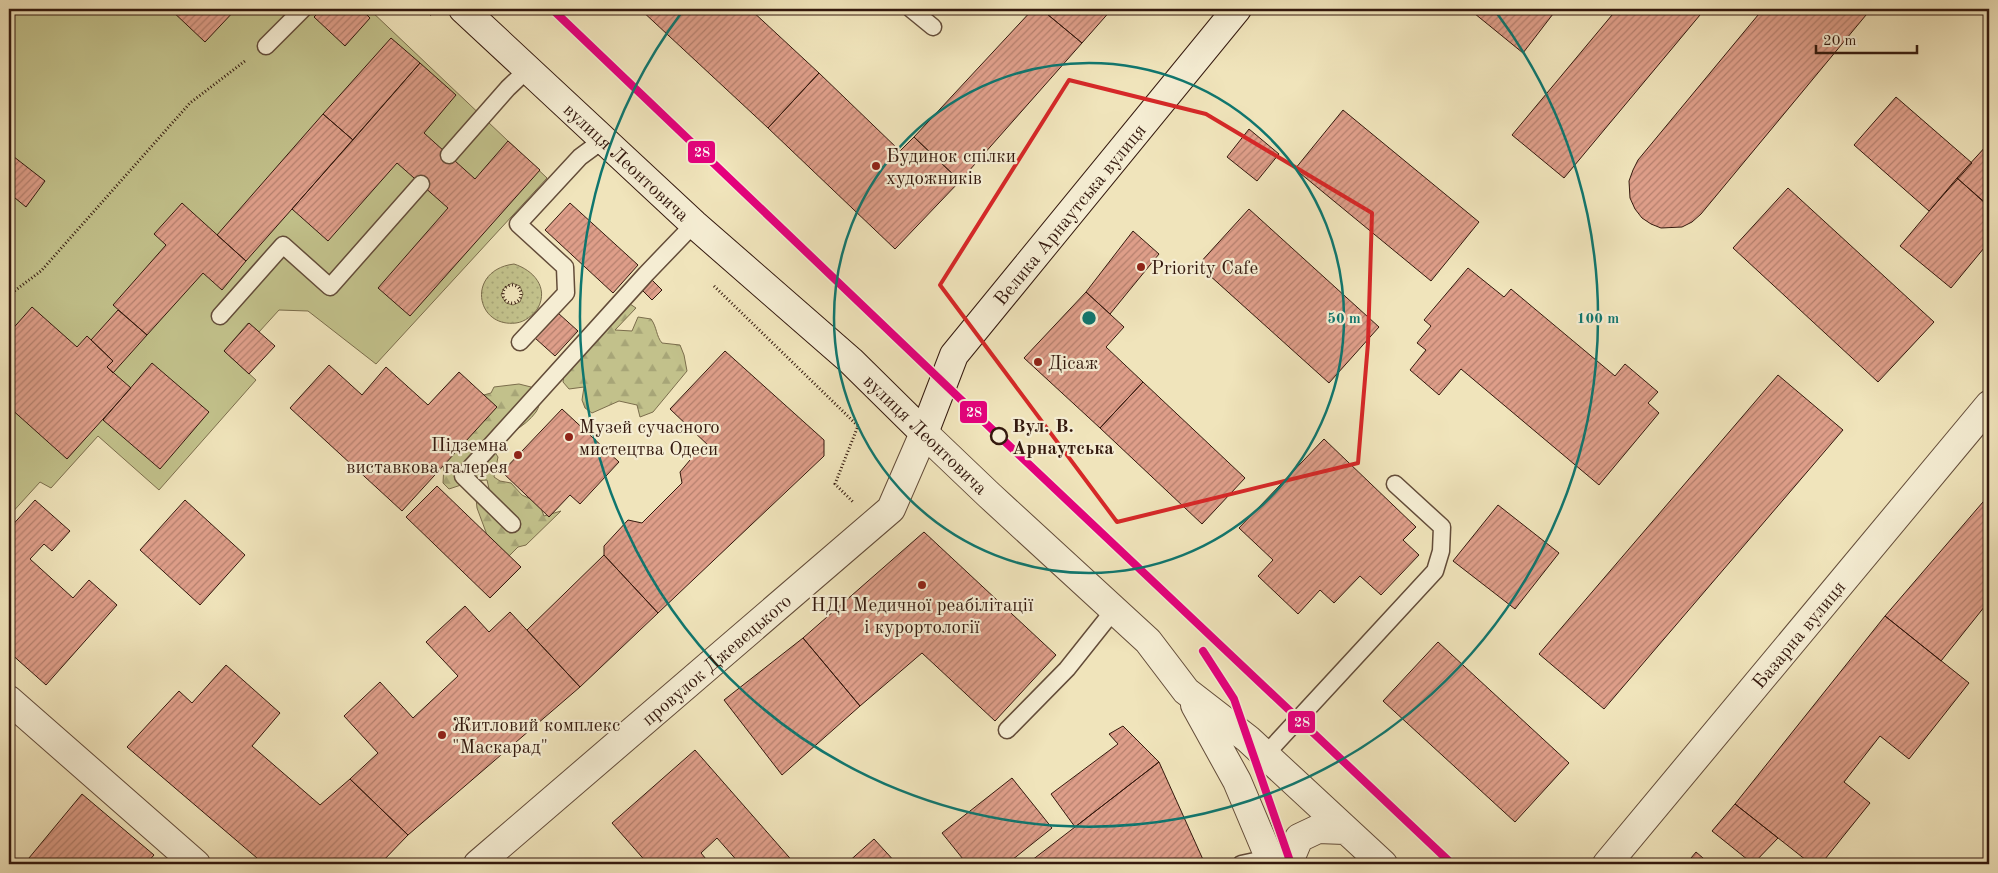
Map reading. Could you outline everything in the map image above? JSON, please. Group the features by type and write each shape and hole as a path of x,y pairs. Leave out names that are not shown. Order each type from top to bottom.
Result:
{"street":[{"name":"вулиця Леонтовича","path":"463,9 694,224 851,361 989,495 1148,641 1186,691 1248,739 1383,864"},
{"name":"Велика Арнаутська вулиця","path":"924,433 954,355 1237,9"},
{"name":"Базарна вулиця","path":"1607,864 1989,405"},
{"name":"провулок Джевецького","path":"478,864 891,509 924,433"},
{"path":"1186,691 1220,747 1276,862 1299,838 1318,828 1345,830"},
{"path":"9,700 194,864"}],"lane":[{"path":"266,46 303,9"},
{"path":"911,9 933,27"},
{"path":"449,155 508,88 527,70"},
{"path":"520,342 566,293 565,267 518,224 580,157 603,140"},
{"path":"220,316 283,245 330,287 421,184"},
{"path":"512,524 463,476 646,274 694,224"},
{"path":"1265,755 1436,571 1442,551 1442,527 1396,484"},
{"path":"1007,730 1067,668 1114,610"},
{"path":"1241,864 1276,862"}],"path":[{"path":"9,295 41,271 190,103 266,46"},
{"path":"512,285 520,288 522,295 520,300 515,303 506,301 503,294 505,288 512,285"}],"highlighted area":[{"path":"1069,80 1206,114 1372,213 1368,343 1358,463 1117,522 940,285"}],"green space":[{"path":"9,9 369,9 547,178 376,364 308,311 279,310 259,332 248,323 224,351 256,380 159,490 98,436 51,488 40,482 9,516"},
{"path":"514,264 521,267 533,275 540,286 542,293 538,308 523,321 516,323 502,322 492,317 485,308 482,298 483,287 488,276 499,268","holes":["512,283 520,286 523,294 520,302 513,305 506,303 501,295 504,288"]},
{"path":"624,300 636,308 615,330 632,331 638,317 651,319 662,343 680,345 687,371 653,412 640,417 637,405 619,401 592,413 585,408 582,400 584,387 569,389 563,382 565,367 580,359 585,346"},
{"path":"519,384 531,387 541,397 537,410 521,427 489,443 498,457 494,477 500,481 511,483 522,495 539,503 544,516 561,511 526,545 518,547 506,559 490,543 477,508 476,498 490,493 487,480 473,481 449,489 443,483 444,465 469,399 491,393 494,387"}],"building":[{"path":"170,9 236,9 205,42"},
{"path":"322,9 361,9 370,18 345,46 314,17"},
{"path":"640,9 750,9 819,73 768,128"},
{"path":"1033,9 1041,9 1082,43 960,181 914,137"},
{"path":"1041,9 1112,9 1082,43"},
{"path":"1469,9 1546,9 1553,14 1523,53"},
{"path":"1617,9 1705,9 1564,178 1512,135"},
{"path":"1763,9 1871,9 1701,214 1692,222 1682,227 1661,228 1651,224 1642,218 1630,198 1629,181 1638,160"},
{"path":"391,38 420,63 353,140 323,114"},
{"path":"420,63 456,95 424,133 475,179 508,141 540,170 410,316 378,288 448,208 397,163 328,241 292,209"},
{"name":"Будинок спілки художників","path":"819,73 900,151 914,137 960,181 895,249 768,128"},
{"path":"1896,97 1972,163 1929,211 1854,145"},
{"path":"1343,110 1479,222 1431,281 1295,169"},
{"path":"323,114 353,140 246,261 217,235"},
{"path":"1249,129 1279,154 1257,181 1227,157"},
{"path":"1987,145 1989,148 1989,203 1987,205 1957,178"},
{"path":"9,153 45,181 26,207 9,193"},
{"path":"1957,178 1989,206 1989,242 1951,288 1900,246"},
{"path":"1788,188 1934,322 1878,382 1733,248"},
{"path":"182,203 246,261 222,290 203,273 147,335 113,305 166,245 154,234"},
{"path":"570,203 638,265 613,293 545,230"},
{"path":"1249,209 1379,327 1329,383 1198,265"},
{"path":"1133,231 1159,254 1110,314 1086,292"},
{"path":"1468,268 1504,297 1511,289 1615,376 1625,364 1658,392 1648,403 1659,413 1599,485 1461,369 1439,395 1410,370 1426,350 1417,343 1431,326 1424,320"},
{"path":"651,279 662,290 652,300 641,289"},
{"path":"1086,292 1124,327 1106,347 1143,382 1100,428 1024,358"},
{"path":"32,307 77,347 87,336 113,361 107,367 131,388 67,459 9,407 9,333"},
{"path":"118,310 147,335 113,373 107,367 113,361 91,340"},
{"path":"558,313 578,331 555,356 535,338"},
{"path":"249,323 275,346 249,374 224,351"},
{"path":"725,351 824,440 824,456 658,613 604,555 604,546 628,520 642,523 682,483 680,472 695,454 706,454 711,448 670,409"},
{"path":"152,363 209,412 160,469 103,420"},
{"path":"329,365 362,395 386,367 428,405 459,372 497,407 402,511 290,408"},
{"path":"1778,375 1843,430 1604,709 1539,654"},
{"path":"1143,382 1245,478 1202,524 1100,428"},
{"path":"562,409 619,462 580,504 570,495 549,517 502,472"},
{"path":"1324,439 1416,527 1403,540 1419,555 1381,595 1360,576 1334,603 1320,590 1298,614 1258,576 1273,560 1239,528"},
{"path":"437,486 521,567 490,598 406,517"},
{"path":"1989,495 1989,601 1941,661 1885,616"},
{"path":"35,500 70,531 52,551 44,544 30,559 73,598 89,580 117,605 46,685 9,652 9,529"},
{"path":"185,500 245,555 200,605 140,550"},
{"path":"1498,505 1559,553 1515,609 1453,561"},
{"name":"НДІ Медичної реабілітації і курортології","path":"924,532 1056,655 995,721 922,653 860,706 803,638"},
{"path":"604,555 658,613 580,687 527,630"},
{"name":"Житловий комплекс \"Маскарад\"","path":"465,606 489,632 510,612 580,687 408,835 350,779 378,753 344,716 380,682 413,718 458,676 426,642"},
{"path":"1885,616 1969,683 1909,759 1880,736 1844,782 1870,803 1821,864 1811,864 1735,804"},
{"path":"803,638 860,706 782,775 724,700"},
{"path":"1438,642 1569,763 1515,822 1383,701"},
{"path":"226,665 280,713 252,746 320,805 350,779 408,835 380,864 264,864 127,747 179,691 192,703"},
{"path":"1123,726 1159,762 1075,827 1051,794 1118,744 1109,734"},
{"path":"695,750 795,864 740,864 717,838 701,853 706,859 701,864 648,864 612,823"},
{"path":"1159,762 1205,864 1027,864 1075,827"},
{"path":"1012,778 1052,828 1007,864 967,864 942,833"},
{"path":"82,794 154,855 146,864 24,864"},
{"path":"1735,804 1778,838 1753,864 1712,831"},
{"path":"874,839 897,864 846,864"},
{"path":"1696,852 1710,864 1686,864"}],"transit line":[{"name":"28","path":"552,9 999,436 1452,864"},
{"name":"28","path":"1203,651 1234,699 1291,864"}],"place":[{"name":"Будинок спілки художників","path":"876,166"},
{"name":"Priority Cafe","path":"1141,267"},
{"name":"Дісаж","path":"1038,362"},
{"name":"Вул. В. Арнаутська","path":"999,436"},
{"name":"Музей сучасного мистецтва Одеси","path":"569,437"},
{"name":"Підземна виставкова галерея","path":"518,455"},
{"name":"НДІ Медичної реабілітації і курортології","path":"922,585"},
{"name":"Житловий комплекс \"Маскарад\"","path":"442,735"}]}
